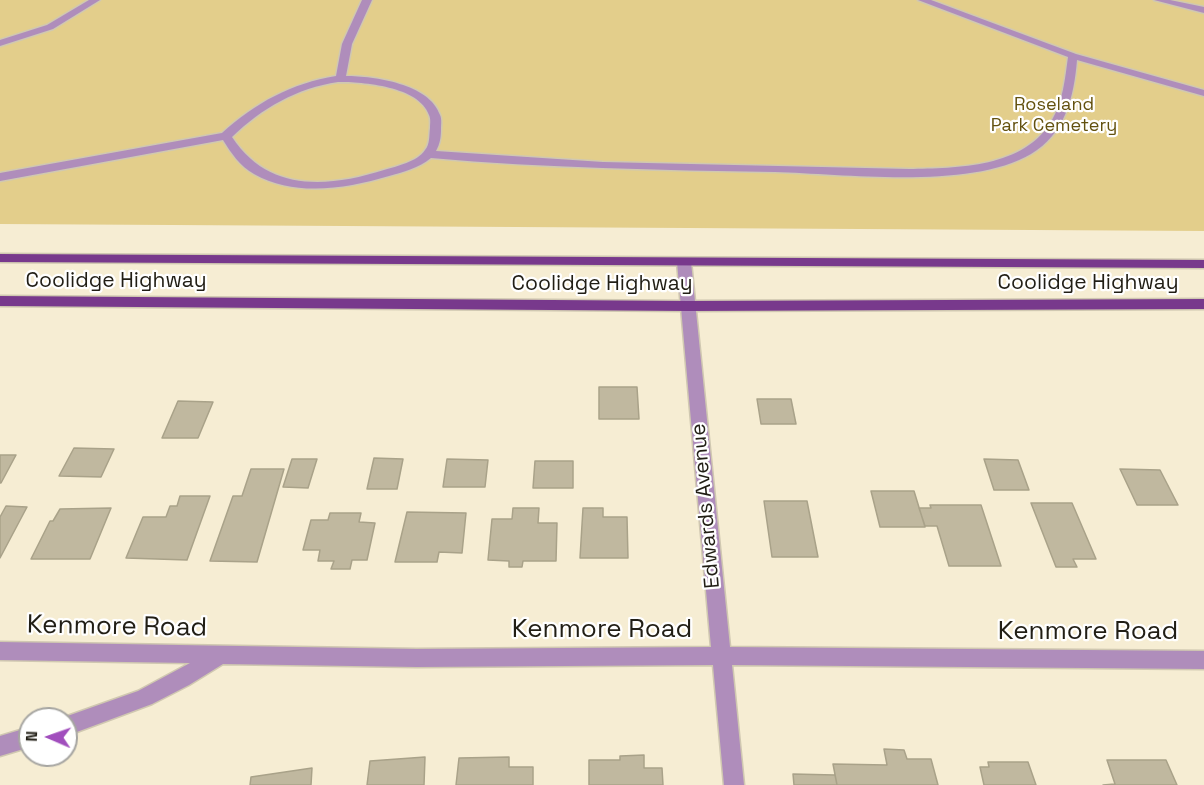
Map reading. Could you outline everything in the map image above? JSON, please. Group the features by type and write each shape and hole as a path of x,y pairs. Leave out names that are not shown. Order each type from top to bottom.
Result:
{"main road":[{"name":"Coolidge Highway","path":"0,258 1204,264"},
{"name":"Coolidge Highway","path":"0,302 689,306 1204,303"}],"street":[{"path":"0,44 50,27 96,0"},
{"path":"341,77 347,44 367,0"},
{"path":"923,0 986,26 1073,56 1204,93"},
{"path":"1158,0 1204,10"},
{"path":"226,136 233,152 246,165 277,181 313,186 375,177 406,166 428,154 513,163 634,167 951,171 1012,158 1032,149 1051,134 1063,113 1070,89 1073,56"},
{"path":"0,177 226,136 239,122 283,96 312,84 341,77 390,84 421,98 435,115 436,137 428,154"},
{"name":"Edwards Avenue","path":"684,262 734,785"},
{"name":"Kenmore Road","path":"0,651 417,658 721,656 1204,660"},
{"path":"78,722 156,693 187,677 218,656"},
{"path":"0,746 18,741"}],"green space":[{"name":"Roseland Park Cemetery","path":"0,0 1204,0 1204,231 0,224"}],"building":[{"path":"599,387 637,387 639,419 599,419"},
{"path":"757,399 791,399 796,424 761,424"},
{"path":"178,401 213,402 198,438 162,438"},
{"path":"74,448 114,449 101,477 59,476"},
{"path":"0,455 16,455 1,483 0,483"},
{"path":"374,458 403,459 397,489 367,489"},
{"path":"292,459 317,459 308,488 283,487"},
{"path":"447,459 488,460 485,487 443,487"},
{"path":"984,459 1018,460 1029,490 994,490"},
{"path":"535,461 573,461 573,488 533,488"},
{"path":"251,469 284,469 257,562 210,561 233,496 242,496"},
{"path":"1120,469 1160,470 1178,505 1137,505"},
{"path":"871,491 914,491 925,527 880,527"},
{"path":"180,496 210,496 187,560 126,558 143,517 166,517 170,506 177,506"},
{"path":"764,501 807,501 818,557 772,557"},
{"path":"1031,503 1072,503 1096,559 1073,559 1077,567 1056,567"},
{"path":"930,505 981,505 1001,566 949,566 937,526 925,526 919,508 931,508"},
{"path":"6,506 27,507 0,558 0,517"},
{"path":"111,508 90,559 31,559 50,521 53,521 60,509"},
{"path":"513,508 539,508 538,523 557,523 556,561 523,561 522,567 509,567 509,561 488,560 492,519 512,519"},
{"path":"583,508 603,508 603,517 627,517 628,558 580,558"},
{"path":"407,512 466,513 462,553 439,552 437,562 395,562"},
{"path":"330,513 361,513 359,522 375,523 367,560 352,560 350,569 331,569 334,561 318,561 320,550 303,550 311,520 328,520"},
{"path":"884,749 904,750 907,759 931,759 938,785 837,785 833,764 887,765"},
{"path":"644,755 644,768 662,768 663,785 589,785 589,760 620,760 620,756"},
{"path":"425,757 424,785 367,785 370,761"},
{"path":"509,757 509,767 533,767 533,785 456,785 459,758"},
{"path":"1107,760 1166,760 1177,785 1103,785 1115,784"},
{"path":"988,762 1028,762 1036,785 984,785 980,767 989,767"},
{"path":"312,768 311,785 250,785 251,777"},
{"path":"793,774 835,775 837,785 794,785"}]}
